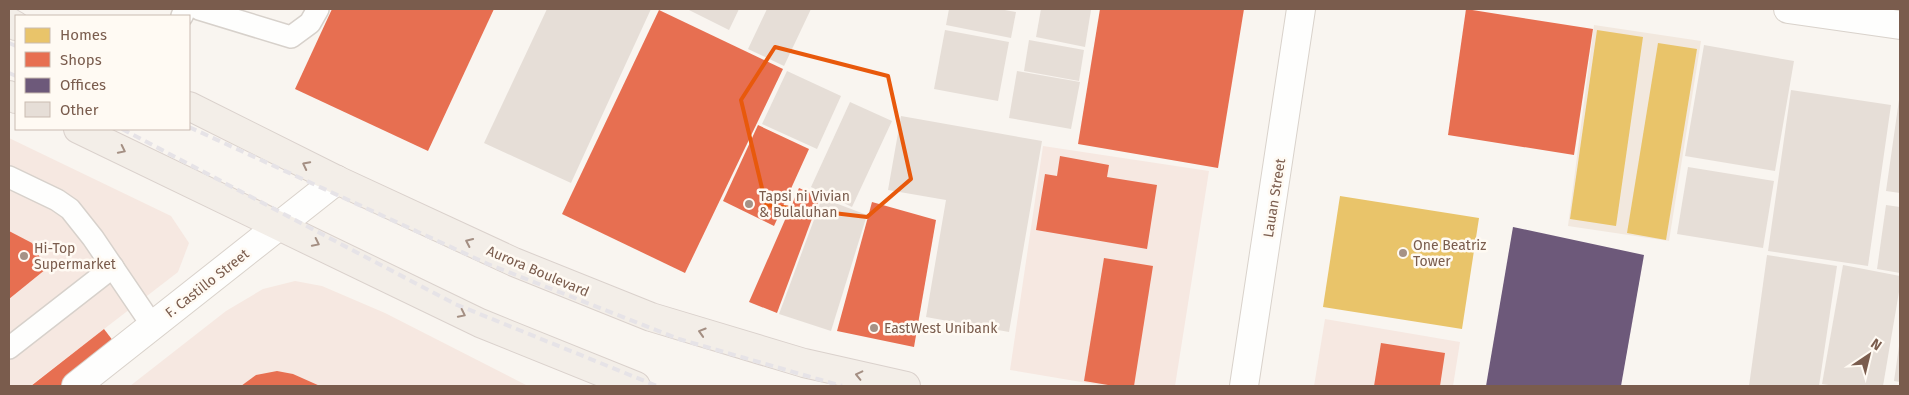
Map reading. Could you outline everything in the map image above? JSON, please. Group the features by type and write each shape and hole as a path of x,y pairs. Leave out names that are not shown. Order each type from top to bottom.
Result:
{"main road":[{"name":"Aurora Boulevard","path":"190,106 337,180 514,262 651,317 804,363 906,386"},
{"path":"80,130 480,323 636,386"}],"street":[{"name":"Lauan Street","path":"1244,386 1302,9"},
{"path":"1788,9 1900,25"},
{"name":"F. Castillo Street","path":"76,386 337,180"}],"lane":[{"path":"199,9 291,37 310,23 318,9"},
{"path":"9,177 57,200 70,209 113,267 152,325"},
{"path":"9,348 113,267"}],"highlighted area":[{"path":"775,47 888,76 911,179 867,217 766,205 741,100"}],"shaded area":[{"path":"1594,25 1701,41 1669,241 1568,226"},
{"path":"9,138 171,216 189,243 178,272 30,386 9,386"},
{"path":"1043,146 1209,171 1175,386 1105,386 1010,370"},
{"path":"295,281 322,286 385,313 528,386 130,386 226,311 263,289"},
{"path":"1325,319 1460,342 1453,386 1314,386"}],"building: Homes":[{"path":"1597,30 1643,37 1616,226 1570,219"},
{"path":"1658,43 1697,49 1666,240 1627,233"},
{"name":"One Beatriz Tower","path":"1340,196 1479,218 1462,329 1323,307"}],"building: Shops":[{"path":"332,9 494,9 428,151 295,89"},
{"path":"1100,9 1244,9 1218,168 1078,144"},
{"path":"1466,9 1593,29 1574,155 1448,135"},
{"path":"659,10 783,69 685,273 562,214"},
{"path":"758,125 809,149 774,226 723,201"},
{"path":"1060,156 1109,165 1107,177 1157,185 1147,249 1036,230 1045,174 1057,176"},
{"path":"799,188 820,197 777,313 749,302"},
{"path":"872,202 936,220 914,347 837,331"},
{"name":"Hi-Top Supermarket","path":"9,231 32,243 46,269 9,299"},
{"path":"1104,258 1153,266 1134,386 1114,386 1084,381"},
{"path":"104,329 117,346 64,386 31,386"},
{"path":"1381,343 1445,353 1440,386 1374,386"},
{"path":"277,371 293,374 320,386 241,386 256,375"}],"building: Offices":[{"path":"1513,227 1644,255 1621,386 1486,386"}],"building: Other":[{"path":"547,9 651,9 571,183 484,143"},
{"path":"687,9 739,9 729,30"},
{"path":"767,9 811,9 784,66 748,49"},
{"path":"949,9 999,9 1016,12 1011,38 946,25"},
{"path":"1041,9 1091,10 1085,47 1036,37"},
{"path":"945,30 1009,42 998,101 934,89"},
{"path":"1029,40 1084,50 1079,81 1024,71"},
{"path":"1704,45 1794,61 1775,171 1685,156"},
{"path":"787,71 841,96 817,149 762,124"},
{"path":"1017,71 1080,82 1071,129 1009,118"},
{"path":"1791,90 1891,105 1868,266 1768,251"},
{"path":"1900,100 1900,193 1886,191"},
{"path":"850,102 892,121 852,207 811,187"},
{"path":"901,116 1042,141 1009,332 926,317 946,200 888,190"},
{"path":"1688,167 1774,181 1763,248 1677,234"},
{"path":"822,198 867,215 831,331 779,314"},
{"path":"1886,205 1900,207 1900,273 1877,269"},
{"path":"1767,255 1837,266 1819,386 1749,386"},
{"path":"1843,265 1900,276 1900,286 1883,386 1835,386 1822,384"},
{"path":"1900,346 1900,382 1894,381"}],"railway":[{"path":"9,43 15,46"},
{"path":"9,73 15,76"},
{"path":"190,127 488,264 679,339 842,386"},
{"path":"124,130 455,304 657,386"}],"place":[{"name":"Tapsi ni Vivian & Bulaluhan","path":"749,204"},
{"name":"One Beatriz Tower","path":"1403,253"},
{"name":"Hi-Top Supermarket","path":"24,256"},
{"name":"EastWest Unibank","path":"874,328"}]}
